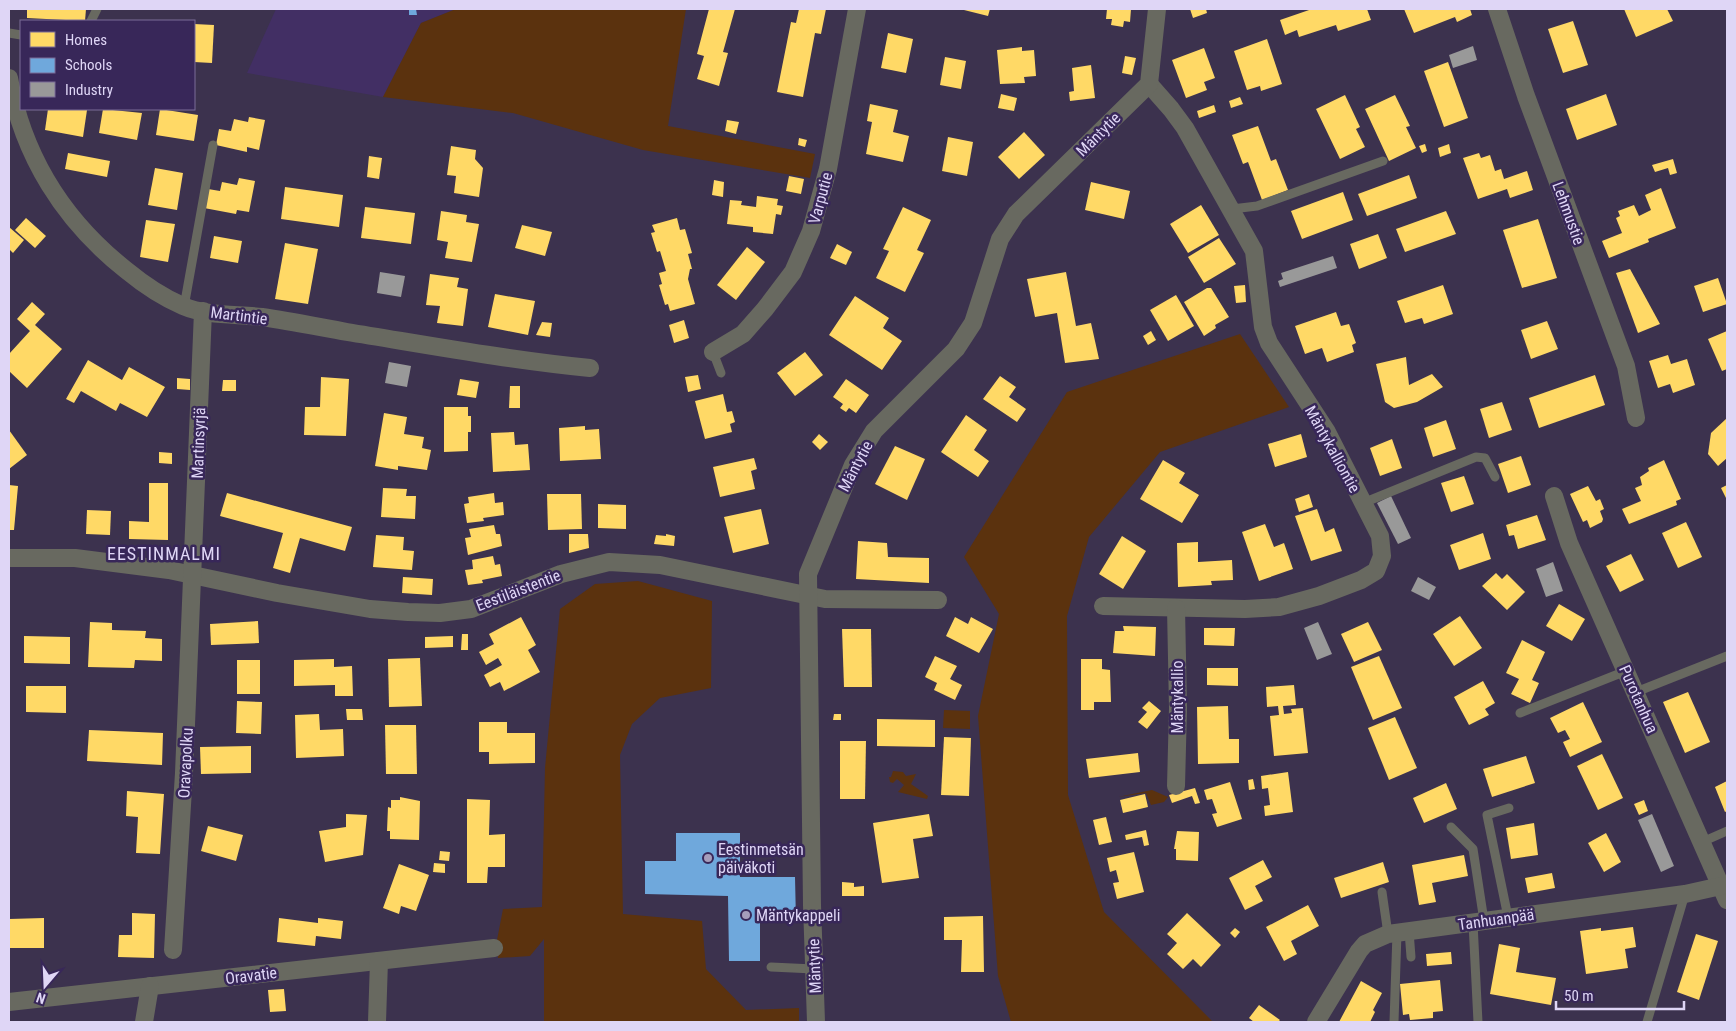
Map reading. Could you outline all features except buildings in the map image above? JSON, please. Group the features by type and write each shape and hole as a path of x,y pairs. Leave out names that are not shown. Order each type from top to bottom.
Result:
{"street":[{"name":"Varputie","path":"713,352 743,334 765,309 793,272 811,231 828,168 857,9"},
{"path":"1149,84 1157,9"},
{"name":"Lehmustie","path":"1497,9 1526,96 1626,366 1636,418"},
{"name":"Martintie","path":"9,78 14,104 28,147 57,200 76,224 109,256 148,287 184,307 203,311 262,317 512,360 590,368"},
{"name":"Mäntykalliontie","path":"1103,606 1244,610 1279,607 1319,596 1372,574 1379,566 1382,556 1380,536 1327,432 1269,343 1263,327 1254,251 1185,128 1172,108 1149,84"},
{"name":"Mäntytie","path":"816,1022 808,574 853,465 874,431 956,349 973,323 1000,238 1016,214 1149,84"},
{"name":"Martinsyrjä","path":"193,576 203,311"},
{"name":"Purotanhua","path":"1554,496 1569,543 1724,893"},
{"name":"Eestiläistentie","path":"9,558 75,558 169,570 370,609 408,612 440,613 471,609 561,574 609,562 660,565 807,596 849,600 897,598 938,600"},
{"name":"Oravapolku","path":"173,950 184,773 193,576"},
{"name":"Mäntykallio","path":"1176,608 1178,708 1176,786"},
{"name":"Tanhuanpää","path":"1316,1022 1365,944 1398,933 1686,894 1724,893"},
{"name":"Oravatie","path":"9,1002 494,948"},
{"path":"377,1022 379,962"},
{"path":"144,1022 150,986"}],"lane":[{"path":"184,307 213,145"},
{"path":"1232,209 1257,206 1383,161"},
{"path":"713,352 722,373"},
{"path":"1363,503 1476,457 1485,458 1495,477"},
{"path":"1636,692 1727,656"},
{"path":"1520,713 1626,671"},
{"path":"1508,917 1487,815 1509,808"},
{"path":"1451,827 1473,849 1479,922 1478,1022"},
{"path":"1702,842 1727,831"},
{"path":"1382,892 1398,933 1411,957"},
{"path":"1647,1022 1686,894"},
{"path":"1394,1022 1398,933"},
{"path":"772,967 814,969"}],"shaded area":[{"path":"276,9 456,9 421,23 383,97 247,73"},
{"path":"456,9 686,9 668,126 815,154 810,178 643,150 513,113 383,97 421,23"},
{"path":"1240,334 1289,407 1160,452 1089,537 1067,616 1068,795 1104,912 1213,1022 1011,1022 998,976 978,716 999,614 964,557 1067,392"},
{"path":"638,581 712,601 711,688 660,698 632,724 620,755 623,914 702,921 706,969 746,1010 799,1008 799,1022 544,1022 544,939 530,956 498,958 497,940 503,909 542,907 545,768 560,609 595,584"},
{"path":"944,710 970,711 970,729 943,728"},
{"path":"893,771 903,772 906,776 916,774 911,784 928,796 927,799 898,792 904,785 897,779 893,783 890,782 889,777 891,777"},
{"path":"1152,790 1168,797 1164,802 1151,805 1146,793 1118,797"}],"place":[{"name":"Eestinmetsän päiväkoti","path":"708,858"},
{"name":"Mäntykappeli","path":"746,915"}],"district":[{"name":"EESTINMALMI","path":"164,554"}]}
